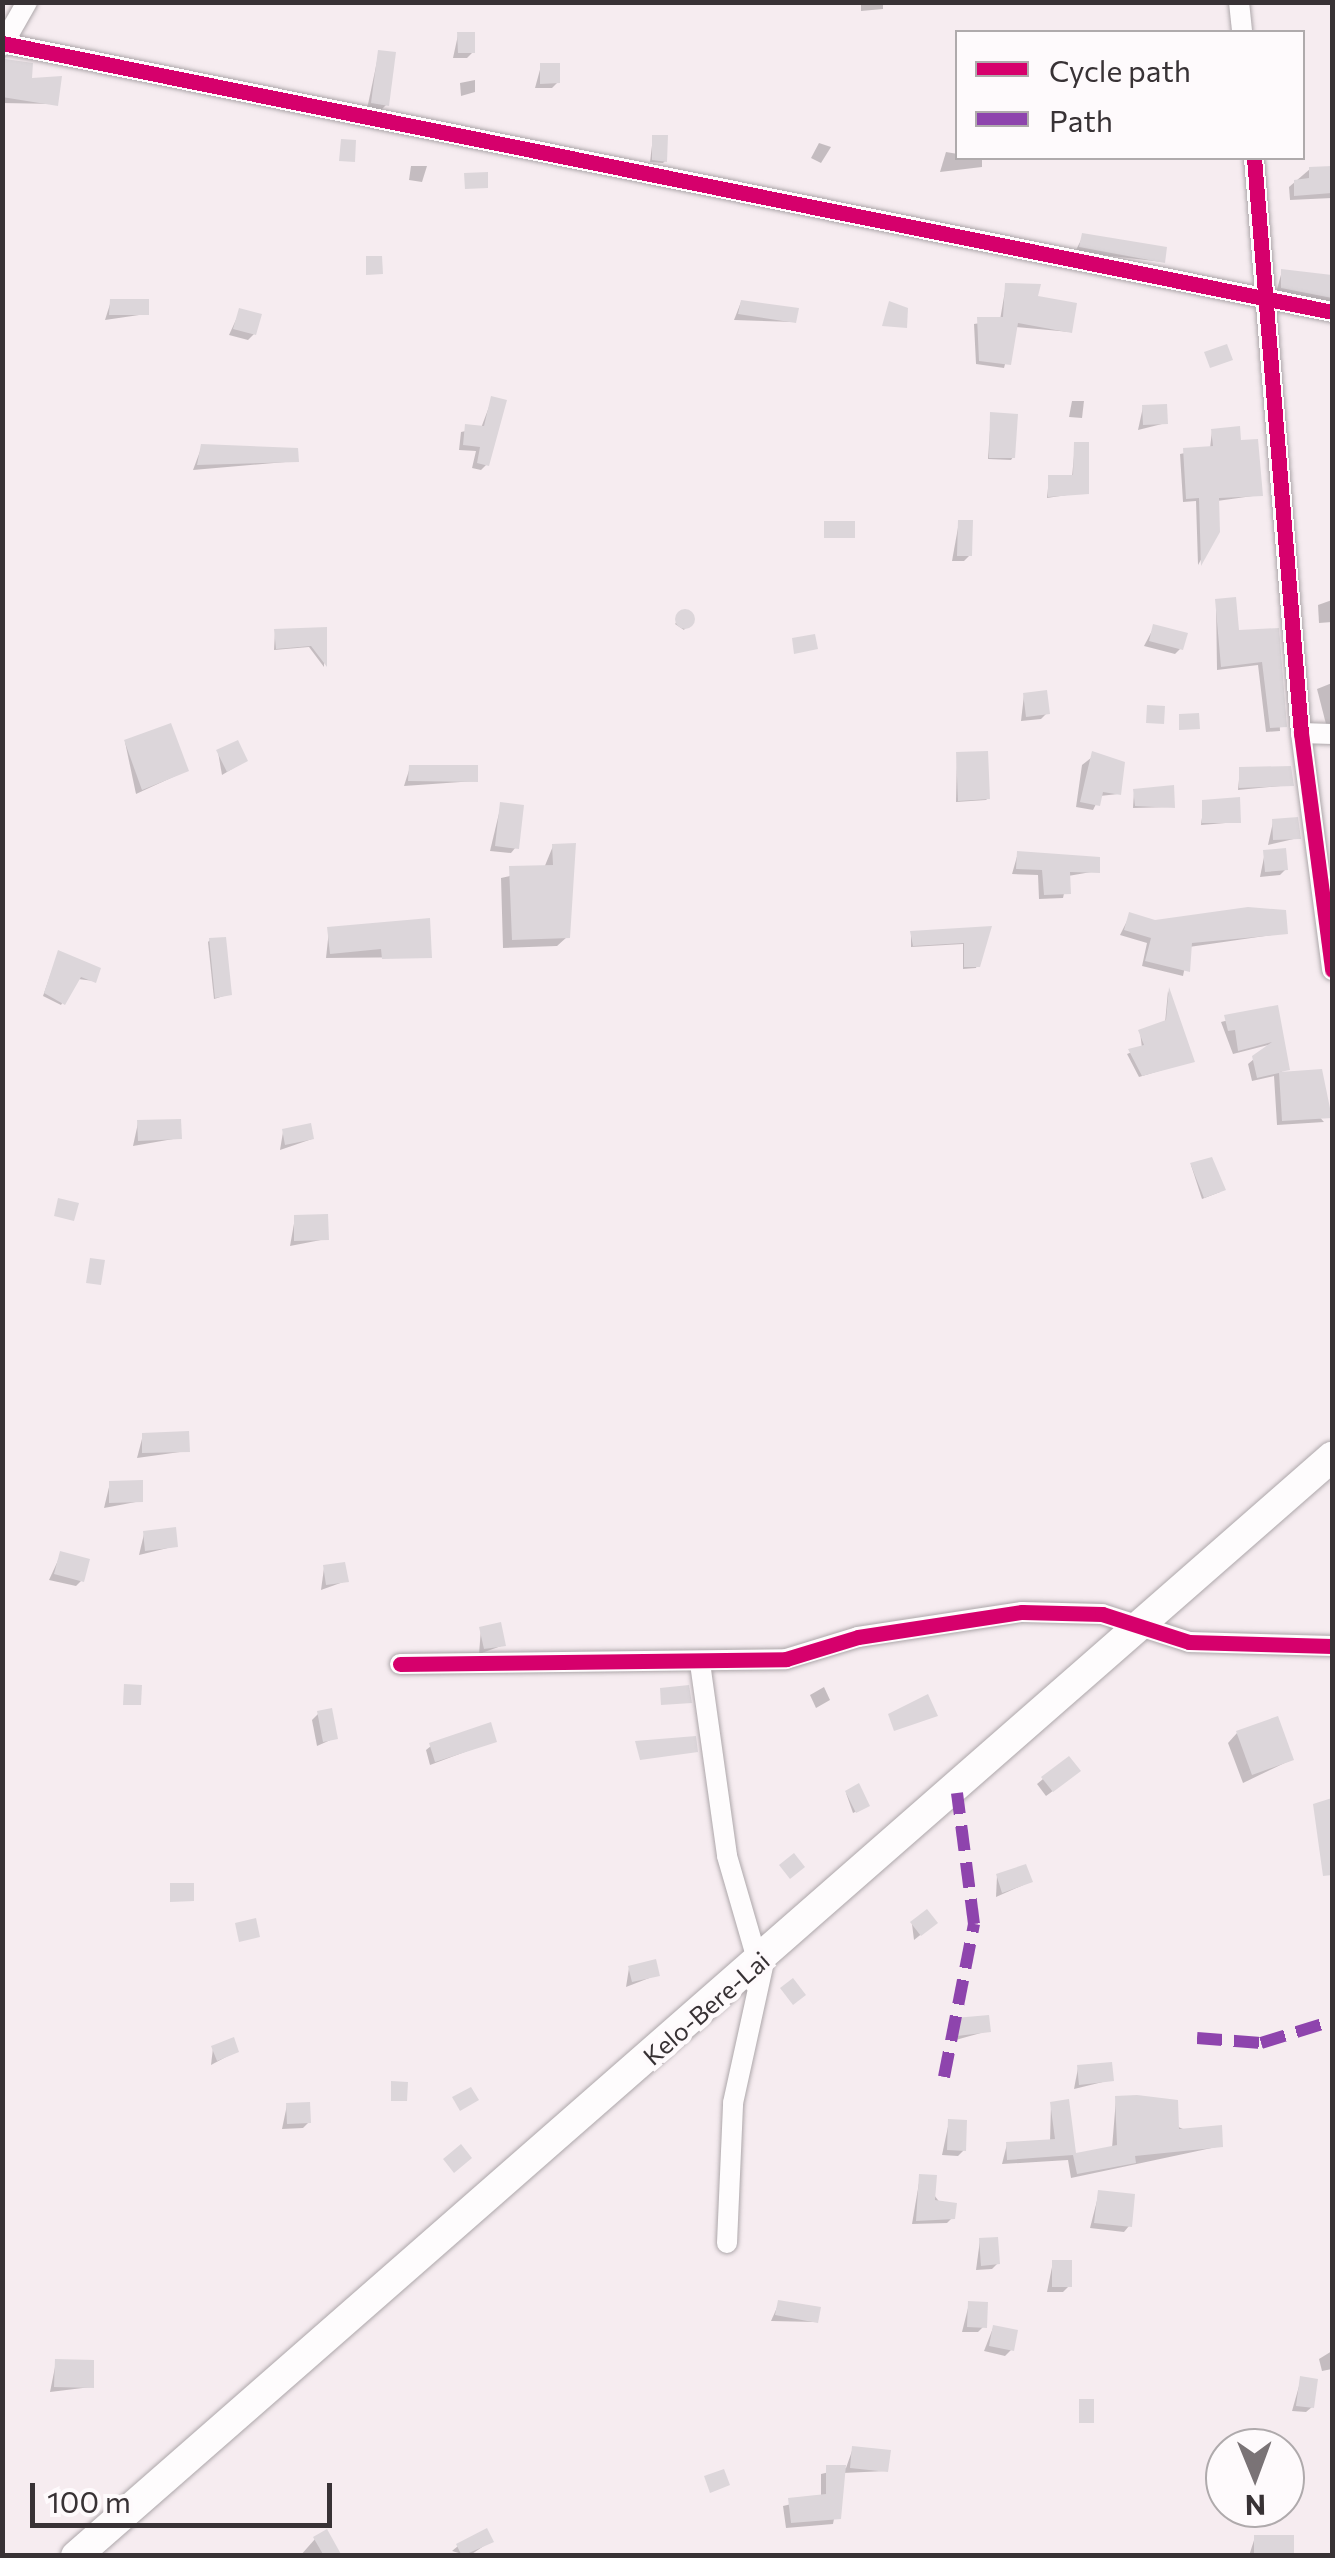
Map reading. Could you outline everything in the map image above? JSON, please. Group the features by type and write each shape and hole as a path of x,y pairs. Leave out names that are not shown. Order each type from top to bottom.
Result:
{"main road":[{"name":"Kelo-Bere-Lai","path":"76,2556 1143,1627 1332,1457"}],"street":[{"path":"26,2 3,44 1332,312"},
{"path":"1239,2 1242,30"},
{"path":"1254,160 1301,733 1332,970"},
{"path":"1301,733 1332,734"},
{"path":"400,1664 786,1659 985,1615 1102,1614 1189,1642 1332,1646"},
{"path":"700,1663 726,1856 762,1960 732,2103 727,2243"}],"building":[{"path":"457,32 475,32 475,53 458,53"},
{"path":"378,50 396,52 389,106 371,103"},
{"path":"5,59 33,63 32,78 62,76 58,106 2,97"},
{"path":"540,63 560,63 560,83 540,84"},
{"path":"652,135 668,135 667,162 652,160"},
{"path":"341,139 356,140 355,162 339,161"},
{"path":"1332,166 1332,193 1294,196 1294,180 1309,178 1309,167"},
{"path":"488,172 488,188 465,189 464,173"},
{"path":"1082,233 1167,247 1165,263 1079,247"},
{"path":"366,256 382,256 383,274 366,275"},
{"path":"1281,269 1332,275 1332,298 1281,288"},
{"path":"1005,283 1041,284 1038,296 1077,303 1072,333 1018,323 1011,365 979,361 977,317 1003,317"},
{"path":"110,299 149,299 149,315 109,315"},
{"path":"741,300 799,308 796,323 738,314"},
{"path":"889,301 908,308 907,328 882,326"},
{"path":"239,308 262,314 256,335 233,329"},
{"path":"1227,344 1233,360 1210,368 1204,352"},
{"path":"491,396 507,400 489,466 477,463 480,447 463,445 465,424 484,426"},
{"path":"1167,404 1168,424 1143,425 1142,405"},
{"path":"990,412 1018,414 1015,458 989,458"},
{"path":"1240,426 1241,440 1258,439 1263,496 1219,498 1220,532 1201,566 1199,498 1186,499 1183,448 1213,446 1211,429"},
{"path":"1074,442 1089,442 1089,494 1048,497 1048,475 1073,475"},
{"path":"201,444 298,448 299,462 197,465"},
{"path":"958,520 973,520 972,556 957,556"},
{"path":"824,521 855,521 855,538 824,538"},
{"path":"1236,597 1239,630 1279,628 1287,727 1270,728 1262,662 1221,667 1215,599"},
{"path":"681,609 689,609 695,619 689,629 681,629 675,623 675,615"},
{"path":"1153,624 1188,633 1183,650 1149,641"},
{"path":"327,627 327,667 311,646 276,649 274,629"},
{"path":"815,634 818,649 794,654 792,638"},
{"path":"1047,690 1050,714 1026,717 1023,693"},
{"path":"1147,705 1165,706 1164,724 1146,723"},
{"path":"1199,713 1200,729 1179,730 1179,714"},
{"path":"171,723 189,771 142,790 124,740"},
{"path":"238,740 248,761 227,772 216,750"},
{"path":"988,751 990,799 958,801 956,752"},
{"path":"1092,751 1125,762 1121,795 1103,792 1100,806 1080,802"},
{"path":"409,765 478,765 478,782 408,781"},
{"path":"1291,766 1294,786 1239,788 1239,767"},
{"path":"1174,785 1175,808 1135,806 1133,789"},
{"path":"1240,797 1241,823 1202,823 1202,800"},
{"path":"500,802 524,805 519,849 495,846"},
{"path":"1298,817 1301,839 1273,840 1272,819"},
{"path":"576,843 570,938 512,940 509,866 553,865 552,844"},
{"path":"1286,848 1288,870 1265,872 1263,850"},
{"path":"1017,851 1100,857 1100,873 1070,872 1071,894 1044,895 1042,870 1016,869"},
{"path":"1248,907 1286,910 1288,934 1192,943 1190,972 1145,961 1151,938 1124,930 1129,912 1155,920"},
{"path":"430,918 432,958 382,959 381,949 330,954 327,927"},
{"path":"992,926 980,967 964,967 964,943 913,946 910,931"},
{"path":"226,937 232,995 215,998 209,938"},
{"path":"58,950 101,968 96,983 81,977 65,1005 44,993"},
{"path":"1169,987 1195,1062 1142,1076 1128,1049 1144,1045 1138,1030 1166,1020"},
{"path":"1278,1005 1290,1070 1280,1072 1322,1069 1332,1118 1282,1121 1279,1073 1257,1078 1252,1056 1272,1042 1238,1051 1235,1030 1228,1031 1224,1015"},
{"path":"181,1119 182,1139 138,1141 137,1120"},
{"path":"311,1123 314,1139 285,1145 282,1129"},
{"path":"1212,1157 1226,1190 1204,1198 1190,1163"},
{"path":"58,1198 79,1203 74,1221 54,1216"},
{"path":"328,1214 329,1240 294,1241 294,1215"},
{"path":"90,1258 105,1260 101,1285 86,1283"},
{"path":"189,1431 190,1452 142,1453 142,1433"},
{"path":"143,1480 143,1502 109,1503 109,1481"},
{"path":"176,1527 178,1547 145,1551 143,1531"},
{"path":"60,1551 90,1559 84,1582 54,1574"},
{"path":"345,1562 349,1582 326,1585 323,1565"},
{"path":"501,1622 506,1646 484,1649 479,1627"},
{"path":"124,1684 142,1685 141,1705 123,1705"},
{"path":"689,1685 692,1703 661,1705 660,1688"},
{"path":"928,1694 938,1716 894,1731 888,1714"},
{"path":"332,1708 338,1739 323,1742 317,1711"},
{"path":"1278,1716 1294,1760 1252,1775 1236,1731"},
{"path":"491,1722 497,1742 435,1762 429,1743"},
{"path":"696,1736 698,1752 640,1760 635,1741"},
{"path":"1069,1756 1081,1771 1053,1792 1041,1777"},
{"path":"859,1783 870,1806 856,1813 845,1791"},
{"path":"1332,1798 1332,1875 1323,1876 1313,1804"},
{"path":"794,1853 805,1867 790,1879 779,1865"},
{"path":"1026,1864 1033,1882 1002,1893 996,1874"},
{"path":"170,1883 194,1883 194,1901 170,1902"},
{"path":"927,1909 938,1923 921,1936 910,1922"},
{"path":"256,1918 260,1937 239,1942 235,1923"},
{"path":"656,1959 660,1976 632,1982 628,1966"},
{"path":"793,1978 806,1995 793,2005 780,1988"},
{"path":"989,2015 991,2032 957,2036 955,2018"},
{"path":"234,2037 239,2052 217,2061 211,2046"},
{"path":"1112,2062 1114,2081 1079,2085 1077,2065"},
{"path":"391,2081 408,2082 407,2101 391,2101"},
{"path":"471,2087 479,2100 460,2111 452,2097"},
{"path":"1115,2096 1178,2100 1179,2129 1222,2125 1223,2147 1135,2156 1136,2163 1077,2174 1073,2155 1007,2160 1006,2142 1055,2139 1050,2102 1069,2099 1076,2153 1117,2145"},
{"path":"310,2102 311,2123 287,2124 286,2103"},
{"path":"948,2119 967,2120 966,2151 947,2150"},
{"path":"461,2144 472,2158 454,2173 443,2159"},
{"path":"919,2174 937,2175 935,2200 957,2203 955,2219 916,2221"},
{"path":"1098,2190 1135,2194 1132,2227 1094,2223"},
{"path":"998,2237 1000,2264 981,2266 979,2238"},
{"path":"1052,2260 1072,2260 1072,2287 1052,2287"},
{"path":"778,2300 821,2307 818,2323 775,2315"},
{"path":"968,2301 988,2302 987,2328 967,2327"},
{"path":"993,2325 1018,2330 1014,2351 989,2346"},
{"path":"55,2359 94,2360 94,2388 54,2387"},
{"path":"1300,2376 1318,2379 1314,2408 1296,2406"},
{"path":"1079,2399 1094,2399 1094,2423 1079,2423"},
{"path":"852,2446 891,2450 888,2472 850,2468"},
{"path":"826,2465 846,2465 841,2519 791,2523 788,2498 826,2494"},
{"path":"724,2469 730,2485 710,2493 704,2476"},
{"path":"487,2528 494,2542 462,2556 456,2544"},
{"path":"327,2529 342,2556 324,2556 313,2537"},
{"path":"1254,2535 1294,2535 1294,2556 1254,2556"}],"marked path":[{"path":"944,2077 974,1924 957,1793"},
{"path":"1197,2038 1261,2043 1332,2021"}],"cycle path":[{"path":"2,43 1332,312"},
{"path":"1254,160 1301,733 1332,970"},
{"path":"400,1664 786,1659 858,1637 1022,1612 1102,1614 1189,1642 1332,1646"}]}
